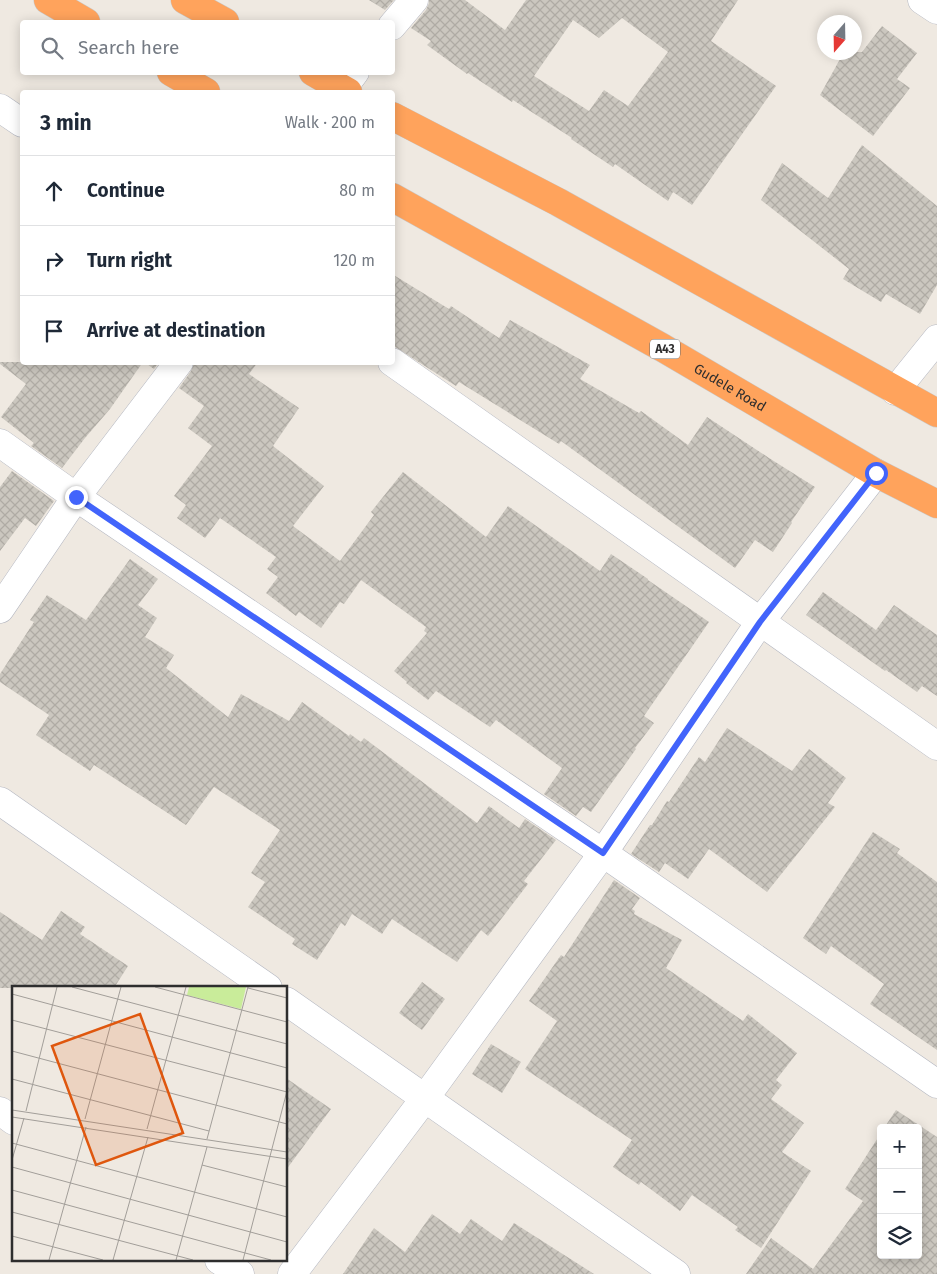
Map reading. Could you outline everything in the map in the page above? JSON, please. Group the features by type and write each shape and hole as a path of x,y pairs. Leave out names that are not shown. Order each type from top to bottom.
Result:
{"highway":[{"path":"48,0 83,20"},
{"path":"185,0 221,20"},
{"path":"176,75 202,90"},
{"path":"321,75 348,85"},
{"path":"395,118 558,202 937,414"},
{"name":"Gudele Road","path":"395,199 663,348 876,473 937,504"}],"street":[{"path":"395,22 414,0"},
{"path":"922,0 937,10"},
{"path":"0,108 20,122"},
{"path":"895,391 937,339"},
{"path":"395,364 937,746"},
{"path":"0,609 76,497 177,365"},
{"path":"0,443 76,497 603,853 937,1084"},
{"path":"292,1274 425,1098 603,853 760,622 876,473"},
{"path":"0,800 265,986"},
{"path":"288,1001 676,1274"},
{"path":"0,1111 12,1119"},
{"path":"222,1262 240,1274"}],"building":[{"path":"369,0 394,0 385,10"},
{"path":"429,0 465,0 505,30 526,0 738,0 711,41 776,86 692,205 673,192 668,201 615,164 613,167 513,100 512,102 467,74 427,45 431,41 411,28 426,10","holes":["622,18 668,52 628,106 604,90 589,111 534,76 573,20 599,38"]},
{"path":"882,26 917,53 897,79 910,88 873,136 820,95 840,60 862,60 862,52"},
{"path":"862,145 937,206 937,285 920,314 886,294 881,302 843,279 849,269 761,200 782,163 828,198"},
{"path":"395,276 449,309 451,306 499,338 510,320 590,365 580,379 639,413 641,411 688,445 707,417 815,487 773,552 755,540 735,568 561,441 559,444 459,382 456,386 395,347"},
{"path":"0,362 20,362 20,365 141,365 110,409 62,468 31,446 34,443 1,417 26,384 0,364"},
{"path":"148,365 157,365 154,369"},
{"path":"193,365 256,365 249,374 299,408 273,446 324,486 293,526 340,561 374,515 371,512 403,472 486,537 508,506 600,571 611,554 709,622 644,716 654,723 591,812 583,807 576,816 544,794 562,768 496,720 490,727 436,691 428,700 394,671 427,633 424,631 426,627 361,580 344,604 340,602 321,628 299,612 296,616 266,593 278,577 267,569 276,557 220,518 205,538 177,518 186,505 174,496 212,446 188,428 204,406 179,388"},
{"path":"12,471 54,501 36,526 25,518 0,551 0,487"},
{"path":"130,559 158,579 138,605 157,618 145,637 174,655 166,668 228,717 241,694 289,721 302,702 349,736 350,734 361,742 364,738 477,823 489,806 519,828 525,819 556,840 524,881 528,884 488,936 481,930 457,962 392,919 382,934 352,914 345,926 341,923 317,960 292,944 295,939 248,907 265,882 251,873 280,830 214,787 186,825 94,765 90,771 36,735 49,715 0,682 0,674 34,622 30,620 47,595 86,620"},
{"path":"823,592 876,630 894,605 937,635 937,696 922,686 917,692 806,615"},
{"path":"727,728 792,771 809,749 846,778 828,803 835,807 767,892 709,849 688,879 665,863 659,872 631,854 699,757 705,762"},
{"path":"873,832 900,849 897,853 937,882 937,1050 870,1004 884,984 831,946 826,954 803,938"},
{"path":"614,880 640,898 632,909 635,911 634,914 682,940 666,968 743,1021 748,1014 797,1053 776,1080 782,1085 771,1099 804,1123 782,1152 811,1171 761,1248 735,1230 738,1227 692,1195 680,1211 641,1182 639,1185 613,1167 632,1140 525,1069 557,1021 529,1001 561,955 564,957"},
{"path":"61,911 85,927 80,934 128,966 115,986 12,986 12,988 0,988 0,912 42,940"},
{"path":"422,982 445,999 422,1030 399,1013"},
{"path":"491,1044 521,1062 502,1093 472,1074"},
{"path":"288,1079 331,1109 288,1167"},
{"path":"896,1110 917,1124 887,1124"},
{"path":"922,1127 937,1137 937,1274 746,1274 771,1238 813,1269 863,1201 845,1189 877,1139 877,1259 922,1259"},
{"path":"432,1214 460,1234 471,1219 502,1241 514,1223 594,1274 343,1274 374,1228 405,1252"}],"route":[{"path":"76,497 603,853 760,622 876,473"}]}
